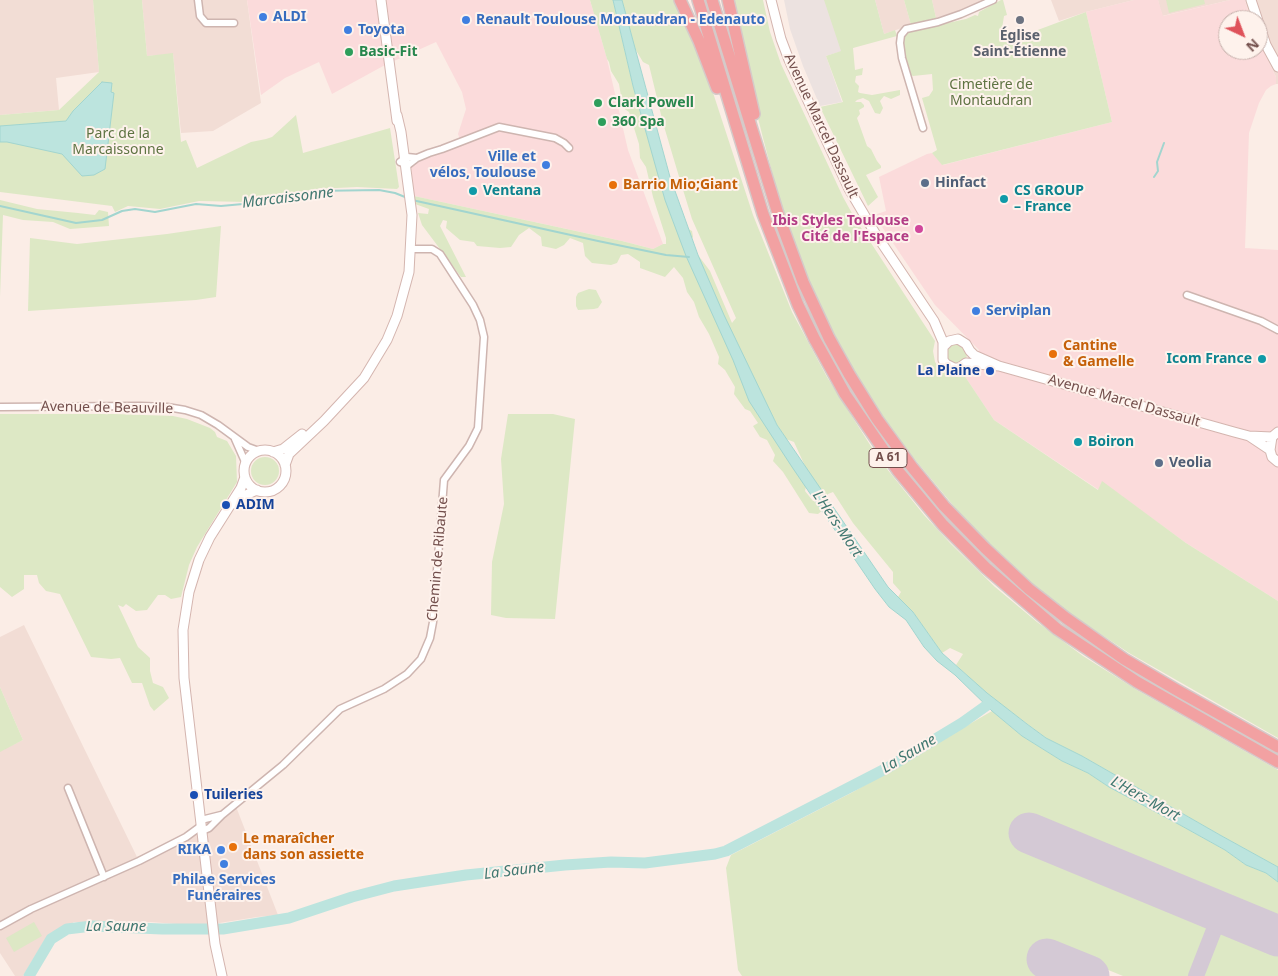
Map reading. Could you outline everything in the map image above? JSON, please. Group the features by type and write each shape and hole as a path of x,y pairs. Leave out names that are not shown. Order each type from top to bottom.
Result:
{"highway":[{"path":"680,0 699,41 750,173"},
{"name":"A 61","path":"698,0 750,173 784,271 802,313 831,369 845,394 882,449 943,525 998,579 1057,629 1137,682 1278,762"},
{"name":"A 61","path":"712,0 793,258 829,338 877,419 932,492 965,529 1005,568 1066,618 1158,679 1278,747"},
{"path":"728,0 756,122 751,129"}],"main road":[{"path":"245,477 250,485 258,490 269,492 279,486 285,477 285,465 289,454 364,378 387,340 404,296 411,249 410,208 381,0"},
{"name":"Avenue Marcel Dassault","path":"771,0 781,39 789,60 849,189 870,226 934,321 944,346 942,355 946,364 958,368 966,363 999,366"},
{"path":"1252,0 1266,45 1278,67"},
{"path":"1268,60 1278,74"},
{"name":"Avenue Marcel Dassault","path":"934,321 953,340 962,341 966,344 974,355 999,366 1249,436 1275,435 1270,450 1272,457 1278,462"},
{"path":"944,346 953,340"},
{"path":"966,363 970,357 970,351"},
{"path":"222,976 214,941 184,678 183,630 190,592 199,560 210,537 241,488 245,477 246,464 251,456 259,451 272,452 283,448 334,409"},
{"name":"Avenue Marcel Dassault","path":"1249,436 1270,450"},
{"path":"272,452 279,456 285,465"},
{"path":"230,507 248,494 258,490"}],"street":[{"path":"198,0 200,16 206,23 234,24"},
{"path":"923,128 902,58 901,35 906,30 938,22 993,0"},
{"path":"404,162 412,163 418,158 499,127 555,138 564,143 568,148"},
{"name":"Chemin de Ribaute","path":"202,829 283,765 340,709 384,689 407,674 421,659 430,638 433,622 444,480 469,446 478,428 484,337 480,320 473,305 440,254 432,249 411,249"},
{"path":"1187,295 1261,321 1278,330"},
{"name":"Avenue de Beauville","path":"0,407 167,407 185,410 201,415 218,425 235,439 259,451"},
{"name":"Avenue de Beauville","path":"235,439 246,464"},
{"path":"68,788 104,877"},
{"name":"Chemin de Ribaute","path":"202,829 209,828 222,814"},
{"path":"0,926 31,909 104,877 202,829"},
{"path":"186,837 202,829"}],"shaded area":[{"path":"0,0 93,0 99,72 56,78 59,110 0,115"},
{"path":"142,0 247,0 261,103 213,131 181,133 173,54 147,56"},
{"path":"247,0 590,0 607,59 628,150 663,244 653,249 414,196 411,166 430,156 462,145 458,134 466,109 462,92 436,42 385,65 332,94 319,62 285,78 261,95"},
{"path":"784,0 875,0 885,38 826,56 842,102 820,106 790,29"},
{"path":"875,0 904,0 911,25 884,34"},
{"path":"932,0 986,0 973,7 936,18"},
{"path":"1051,0 1134,0 1059,21"},
{"path":"1134,0 1158,0 1163,16 1230,0 1245,0 1248,10 1218,10 1218,60 1268,60 1276,77 1276,84 1266,90 1259,103 1249,133 1245,248 1278,250 1278,601 1186,543 1102,482 1099,490 994,420 962,372 975,368 979,350 935,305 874,215 886,211 879,177 927,154 932,153 943,165 1112,122 1086,12"},
{"path":"1158,0 1230,0 1162,16"},
{"path":"1245,0 1278,0 1278,84 1276,84 1276,77 1268,60 1268,10 1248,10"},
{"path":"24,625 137,857 210,825 235,804 278,915 201,926 151,922 74,922 44,941 23,976 15,976 0,953 0,751 23,740 0,687 0,637"}],"green space":[{"name":"Parc de la Marcaissonne","path":"93,0 142,0 147,56 173,53 181,142 186,140 197,168 251,142 272,137 296,115 303,153 390,128 399,187 397,189 357,187 316,189 247,202 199,201 160,209 128,206 115,212 112,206 0,192 0,115 59,110 99,72"},
{"path":"590,0 613,0 633,86 673,221 692,231 693,237 685,248 698,255 710,271 732,323 736,318 692,219 663,123 649,65 643,62 634,47 622,0 675,0 701,56 753,215 792,312 827,377 879,459 924,515 951,544 995,587 1037,622 1083,656 1137,690 1278,770 1278,867 1082,756 1046,738 986,693 956,665 963,654 950,648 942,653 913,612 898,597 901,592 893,583 893,572 853,523 833,492 828,494 824,502 806,487 805,491 813,501 818,501 823,510 818,514 809,513 783,472 773,461 775,455 767,440 760,437 753,426 758,423 734,394 735,387 725,370 718,364 719,357 709,334 699,317 694,302 687,292 683,278 674,267 665,277 640,268 640,262 628,254 621,255 617,263 611,265 592,263 585,256 583,243 570,238 564,245 556,249 542,246 541,237 529,228 519,235 511,247 477,246 474,242 460,240 446,228 447,221 443,220 440,226 466,277 461,277 422,225 418,213 428,214 429,209 415,204 414,196 653,249 666,244 666,238 646,167 640,158 639,144 629,112 623,108 619,84 611,71","holes":["746,387 769,409 786,439 794,442 805,466"]},
{"path":"732,0 763,0 770,32 781,64 843,197 935,341 933,351 935,362 943,373 947,371 954,373 962,372 994,420 1098,490 1102,481 1186,543 1278,601 1278,738 1129,653 1072,615 1023,576 967,522 912,456 874,405 843,351 815,296 799,257 779,198 763,138 739,43"},
{"path":"824,0 875,0 884,34 895,30 897,36 853,48 855,70 863,68 862,75 856,76 855,82 859,86 858,92 872,95 900,90 900,95 891,99 884,96 880,101 883,108 880,114 875,113 869,101 863,98 855,102 861,102 864,105 859,110 860,114 857,118 867,146 871,149 881,166 881,168 866,175 878,197 868,206 820,107 843,102 826,56 841,51"},
{"path":"904,0 932,0 936,18 911,25"},
{"name":"Cimetière de Montaudran","path":"1003,0 1007,15 1004,16 1001,35 1035,31 1086,12 1112,122 942,165 932,153 937,150 922,98 929,96 933,90 932,74 913,76 909,74 902,46 903,40 906,34 911,31 966,19 975,15 978,16 979,12"},
{"path":"1166,0 1204,0 1205,4 1169,13"},
{"path":"0,200 37,209 95,215 99,210 108,212 109,226 70,229 53,222 23,220 3,215 0,297"},
{"path":"221,226 216,297 196,300 28,311 30,238 77,244"},
{"path":"589,289 596,290 602,302 598,308 578,310 576,297 578,293"},
{"path":"956,343 964,346 967,354 964,362 956,365 948,362 945,354 948,346"},
{"path":"0,414 173,416 210,428 217,437 227,441 236,456 237,482 197,547 189,565 181,597 171,599 165,595 158,595 147,610 136,611 126,604 123,607 118,605 138,647 150,658 150,671 153,683 163,687 169,698 154,711 150,706 142,683 132,683 120,658 91,657 60,594 46,591 39,583 37,575 24,575 24,589 12,597 0,587"},
{"path":"508,414 553,414 575,419 555,619 506,618 491,615 492,562 504,504 501,459"},
{"path":"265,457 275,461 279,471 275,481 265,485 255,481 251,471 255,461"},
{"path":"0,687 23,740 0,752"},
{"path":"992,711 1022,736 1062,761 1088,773 1109,787 1225,850 1246,865 1266,873 1278,882 1278,976 1123,976 1052,947 1040,976 742,976 738,970 726,868 731,855 853,792"},
{"path":"34,922 42,936 14,952 6,938"}],"water":[{"name":"L'Hers-Mort","path":"613,0 622,0 670,177 698,255 724,315 777,425 888,587 913,612 942,653 987,693 1027,724 1046,738 1082,756 1278,867 1278,882 1266,873 1246,865 1225,850 1109,787 1088,773 1062,761 1022,736 937,661 924,647 906,620 889,607 875,589 749,401 733,360 686,256 665,200 633,86"},
{"path":"102,82 112,83 111,92 114,93 105,169 94,175 82,176 62,154 0,142 0,126 66,121 73,111"}],"waterway":[{"path":"1154,177 1158,171 1157,162 1164,143"},
{"name":"Marcaissonne","path":"0,206 76,223 102,220 122,211 135,209 155,212 196,204 221,206 243,204 314,191 379,190 405,197"},
{"name":"Marcaissonne","path":"412,200 666,255 689,257"},
{"name":"La Saune","path":"29,976 51,939 67,929 92,926 223,929 289,918 352,897 394,886 466,875 565,865 611,862 645,863 726,851 889,767 962,723 990,703"}],"taxiway":[{"path":"1196,976 1221,912"},
{"path":"1047,976 1058,969 1067,967"}],"runway":[{"path":"1029,833 1278,936"},
{"path":"1047,959 1089,976"}],"place":[{"name":"ALDI","path":"263,17"},
{"name":"Renault Toulouse Montaudran - Edenauto","path":"466,20"},
{"name":"Église Saint-Étienne","path":"1020,20"},
{"name":"Toyota","path":"348,30"},
{"name":"Basic-Fit","path":"349,52"},
{"name":"Clark Powell","path":"598,103"},
{"name":"360 Spa","path":"602,122"},
{"name":"Ville et vélos, Toulouse","path":"546,165"},
{"name":"Hinfact","path":"925,183"},
{"name":"Barrio Mio;Giant","path":"613,185"},
{"name":"Ventana","path":"473,191"},
{"name":"CS GROUP – France","path":"1004,199"},
{"name":"Ibis Styles Toulouse Cité de l'Espace","path":"919,229"},
{"name":"Serviplan","path":"976,311"},
{"name":"Cantine & Gamelle","path":"1053,354"},
{"name":"Icom France","path":"1262,359"},
{"name":"La Plaine","path":"990,371"},
{"name":"Boiron","path":"1078,442"},
{"name":"Veolia","path":"1159,463"},
{"name":"ADIM","path":"226,505"},
{"name":"Tuileries","path":"194,795"},
{"name":"Le maraîcher dans son assiette","path":"233,847"},
{"name":"RIKA","path":"221,850"},
{"name":"Philae Services Funéraires","path":"224,864"}]}
